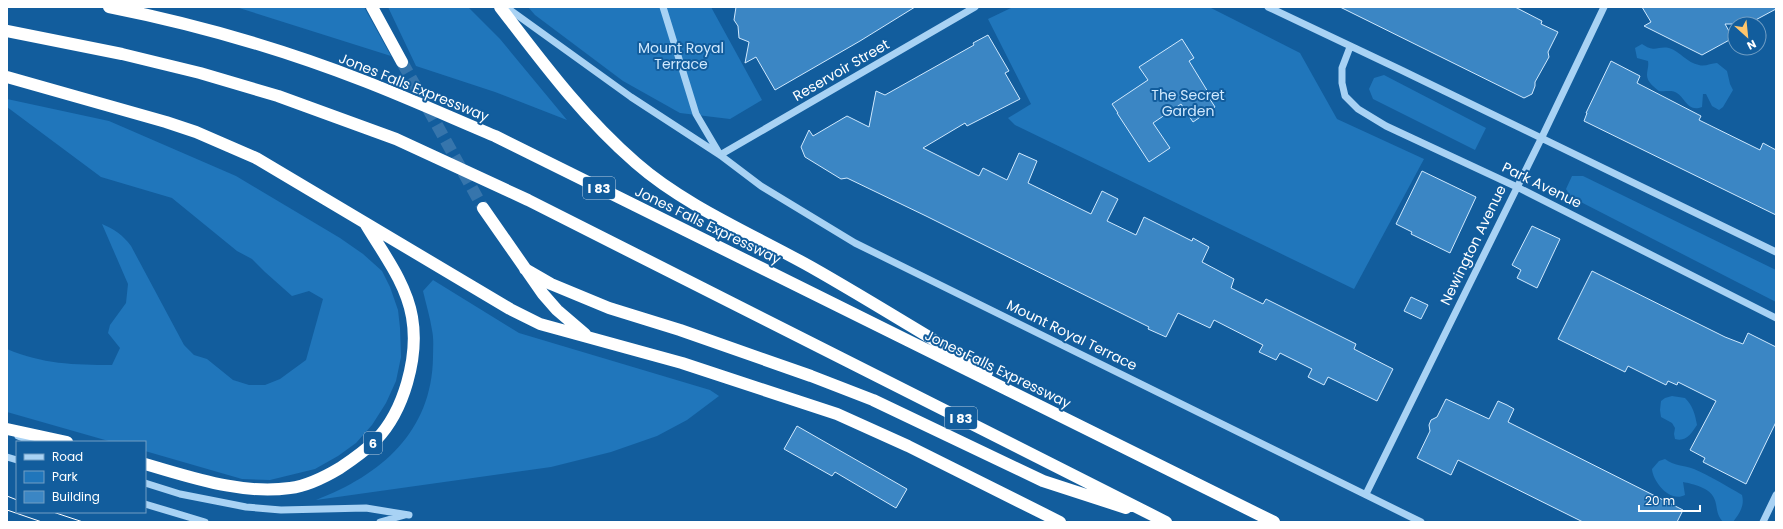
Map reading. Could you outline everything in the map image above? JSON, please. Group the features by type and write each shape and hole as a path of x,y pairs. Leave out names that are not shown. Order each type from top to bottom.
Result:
{"highway":[{"name":"Jones Falls Expressway","path":"109,7 215,32 289,55 364,81 495,136 1274,522"},
{"path":"372,7 402,62"},
{"path":"500,7 557,82 591,121 637,164 660,181 684,198 812,268 1069,420"},
{"name":"I 83","path":"7,31 122,54 200,73 278,96 396,139 528,200 1163,521"},
{"path":"7,77 114,106 196,132 256,158 510,309 540,324 682,363 837,414 908,446 1060,522"},
{"path":"483,208 525,269 557,310 587,336"},
{"name":"6","path":"146,464 217,484 258,489 290,488 311,483 332,473 353,460 376,440 395,413 404,392 411,368 413,342 412,317 406,296 399,281 364,222"},
{"path":"525,269 551,284 608,308 680,330 811,376 873,400 1043,481 1163,521"},
{"path":"7,430 62,441"}],"street":[{"name":"Mount Royal Terrace","path":"506,7 631,97 720,155 761,186 855,242 1421,522"},
{"name":"Mount Royal Terrace","path":"663,7 696,114 720,155"},
{"name":"Reservoir Street","path":"720,155 974,7"},
{"path":"1268,7 1542,137 1776,252"},
{"name":"Newington Avenue","path":"1366,494 1542,137 1604,7"},
{"name":"Park Avenue","path":"1350,47 1342,68 1342,83 1345,96 1358,109 1386,126 1517,187 1776,318"},
{"path":"7,430 31,441"},
{"path":"146,483 180,494 246,507 282,510 366,508 408,515 380,522"},
{"path":"1763,522 1776,495"},
{"path":"146,504 205,522"}],"green space":[{"path":"236,7 364,7 391,56"},
{"path":"388,7 468,7 500,39 567,120 495,92 416,66"},
{"name":"Mount Royal Terrace","path":"528,7 711,7 762,100 730,119 680,113 623,81 535,15"},
{"name":"The Secret Garden","path":"1013,7 1209,7 1300,53 1337,119 1424,159 1354,289 1015,125 1008,118 1031,104 988,19"},
{"path":"1642,44 1653,49 1669,48 1695,64 1704,66 1717,63 1727,71 1733,90 1723,107 1719,110 1712,106 1706,94 1703,94 1702,107 1693,108 1675,92 1659,91 1648,80 1648,61 1637,58 1635,48"},
{"path":"1384,75 1486,128 1475,150 1373,99 1369,89 1374,78"},
{"path":"7,99 109,121 236,176 340,238 363,254 382,271 390,287 398,310 401,357 396,381 386,403 372,425 356,443 338,456 315,469 270,480 242,479 146,451 146,441 108,441 7,412 7,349 33,358 58,363 112,365 120,348 108,333 110,325 126,303 128,284 102,224 118,233 131,246 184,345 194,355 207,359 233,380 249,385 265,385 280,379 306,360 323,299 309,291 292,296 252,259 237,251 172,198 101,177 7,107"},
{"path":"1572,176 1583,176 1776,270 1776,302 1571,197 1566,189"},
{"path":"433,280 519,333 710,390 719,396 687,420 657,436 611,452 551,467 316,500 340,490 362,478 381,464 413,429 423,407 430,384 433,357 433,337 423,291"},
{"path":"1672,396 1685,398 1688,401 1692,407 1697,425 1690,434 1679,440 1675,439 1675,428 1672,423 1661,417 1661,401"},
{"path":"1665,459 1672,463 1700,472 1742,495 1742,506 1733,522 1723,522 1720,519 1712,495 1701,487 1683,482 1685,495 1679,497 1668,494 1663,490 1655,480 1652,469 1659,461"}],"building":[{"path":"736,7 915,7 775,90 756,57 745,63 749,42 739,38 738,26 734,20"},
{"path":"1340,7 1515,7 1542,21 1541,24 1558,32 1548,52 1549,57 1535,82 1532,94 1524,98"},
{"path":"1642,7 1776,7 1776,9 1763,16 1727,16 1727,24 1725,24 1727,28 1727,41 1702,55 1644,26 1651,22"},
{"path":"988,35 1009,71 1005,73 1020,99 967,126 965,123 923,148 979,176 983,168 1007,180 1019,153 1037,161 1028,183 1091,214 1102,191 1118,199 1107,221 1136,235 1144,217 1192,241 1193,238 1209,247 1202,262 1234,279 1231,288 1263,304 1266,299 1356,344 1354,349 1393,369 1377,401 1328,377 1324,385 1308,377 1312,369 1280,353 1276,360 1259,352 1263,345 1214,320 1210,328 1178,313 1166,337 1148,329 1149,327 926,216 847,178 841,179 805,157 801,147 809,130 813,136 847,116 869,127 876,91 885,95 974,45 973,43"},
{"path":"1182,39 1194,58 1189,61 1208,92 1206,93 1215,107 1193,122 1181,104 1153,123 1170,148 1149,162 1112,104 1148,80 1139,67"},
{"path":"1611,61 1640,76 1637,83 1701,116 1699,120 1760,150 1763,143 1776,150 1776,215 1584,121 1586,113"},
{"path":"1422,171 1476,197 1450,253 1411,234 1412,232 1396,224"},
{"path":"1532,226 1560,239 1537,288 1517,278 1521,270 1512,265"},
{"path":"1592,271 1725,337 1743,344 1748,333 1776,347 1776,422 1746,484 1703,462 1705,458 1690,450 1716,401 1678,382 1677,385 1668,381 1666,385 1628,366 1625,372 1558,339"},
{"path":"1411,297 1428,305 1421,319 1404,311"},
{"path":"1446,399 1489,419 1498,401 1507,405 1514,409 1508,422 1683,510 1677,522 1583,522 1458,460 1451,475 1417,458 1430,431 1429,425 1431,420 1437,417"},
{"path":"797,426 907,489 896,508 835,472 832,476 784,449"}],"tunnel":[{"path":"402,62 483,208"}],"tram line":[{"path":"7,496 16,500"},
{"path":"7,510 42,522"},
{"path":"56,513 83,522"}]}
